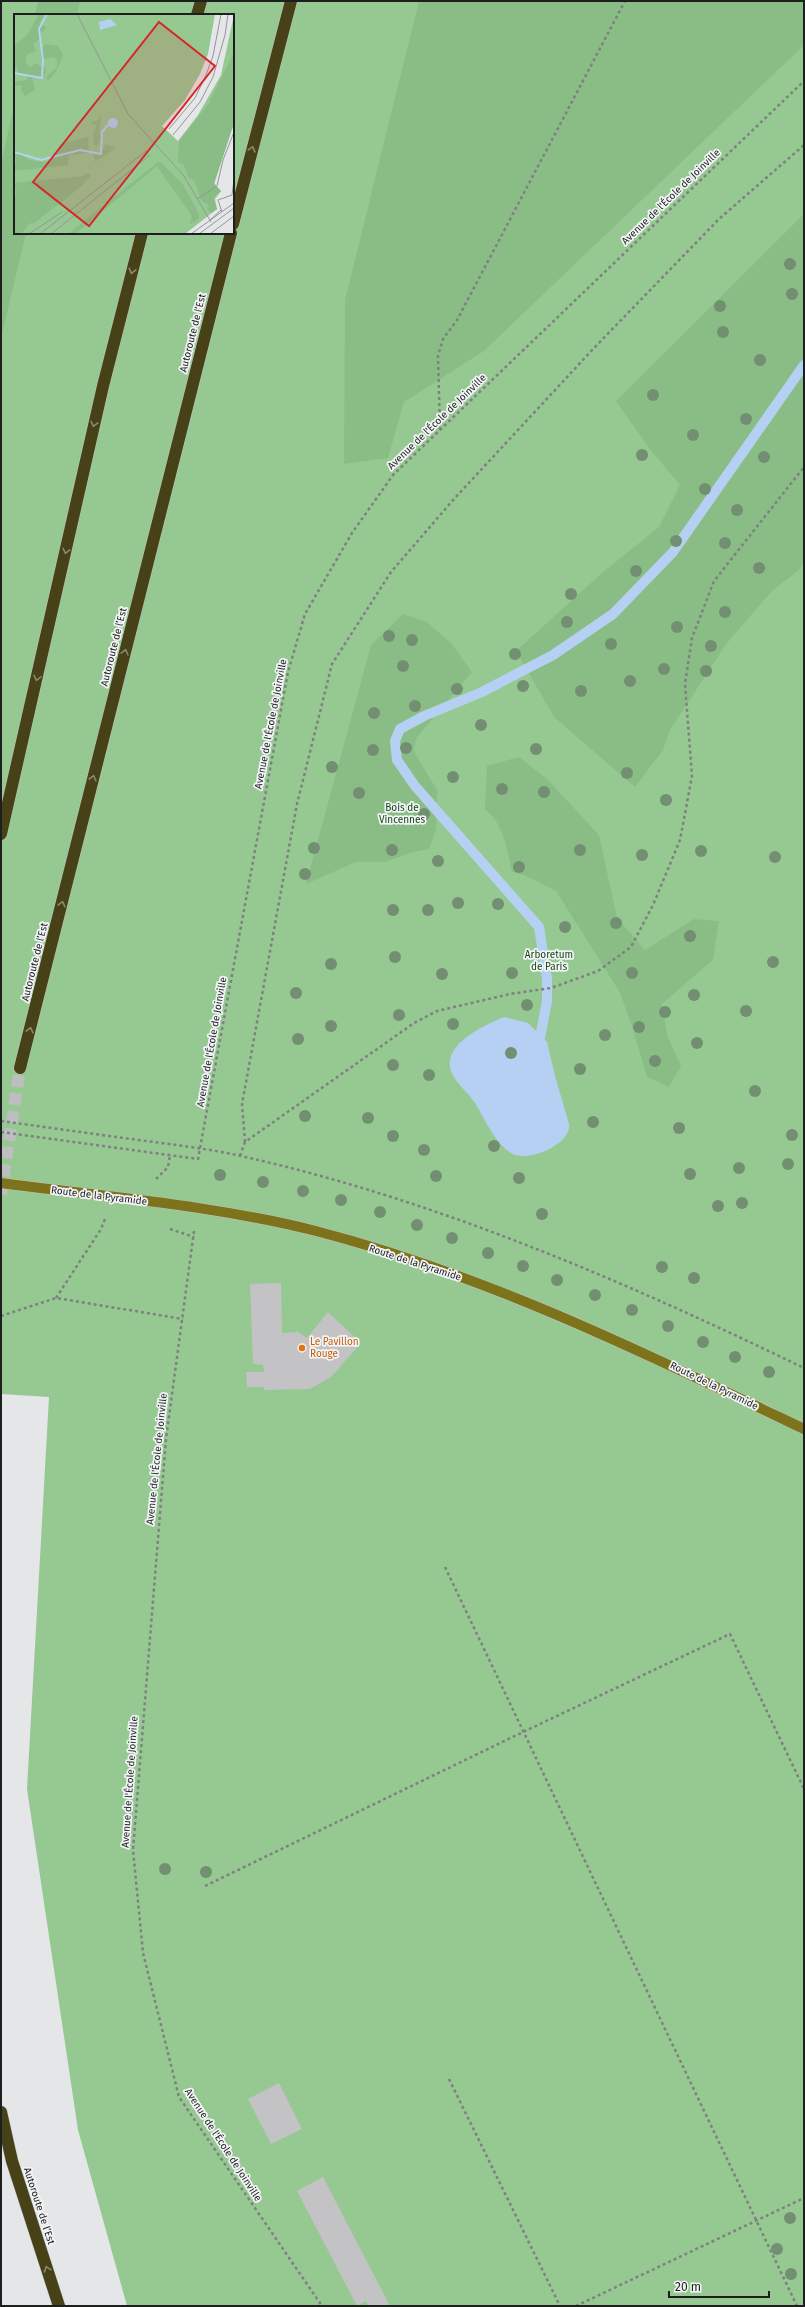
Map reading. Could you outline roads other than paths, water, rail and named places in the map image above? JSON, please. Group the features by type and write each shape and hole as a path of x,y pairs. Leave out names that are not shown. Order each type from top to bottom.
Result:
{"highway":[{"path":"198,14 201,1"},
{"path":"234,220 288,19 291,1"},
{"path":"288,19 300,1"},
{"path":"1,834 103,386 142,234"},
{"name":"Autoroute de l’Est","path":"20,1068 231,234"},
{"name":"Autoroute de l’Est","path":"1,2112 12,2161 59,2306"}],"street":[{"name":"Route de la Pyramide","path":"1,1183 149,1202 193,1206 316,1231 434,1267 628,1345 804,1429"}],"water":[{"path":"504,1017 528,1023 547,1042 569,1124 568,1131 558,1144 540,1153 522,1156 509,1152 498,1141 472,1098 457,1081 451,1071 450,1061 453,1052 459,1044 477,1030"}],"waterway":[{"path":"540,1038 547,1001 547,979 539,927 415,786 397,760 395,741 400,729 424,716 482,692 553,655 613,614 673,552 804,365"}],"tunnel":[{"path":"1,1194 20,1068"}],"place":[{"name":"Le Pavillon Rouge","path":"302,1348"}],"park label":[{"name":"Bois de Vincennes","path":"402,814"},
{"name":"Arboretum de Paris","path":"549,960"}]}
